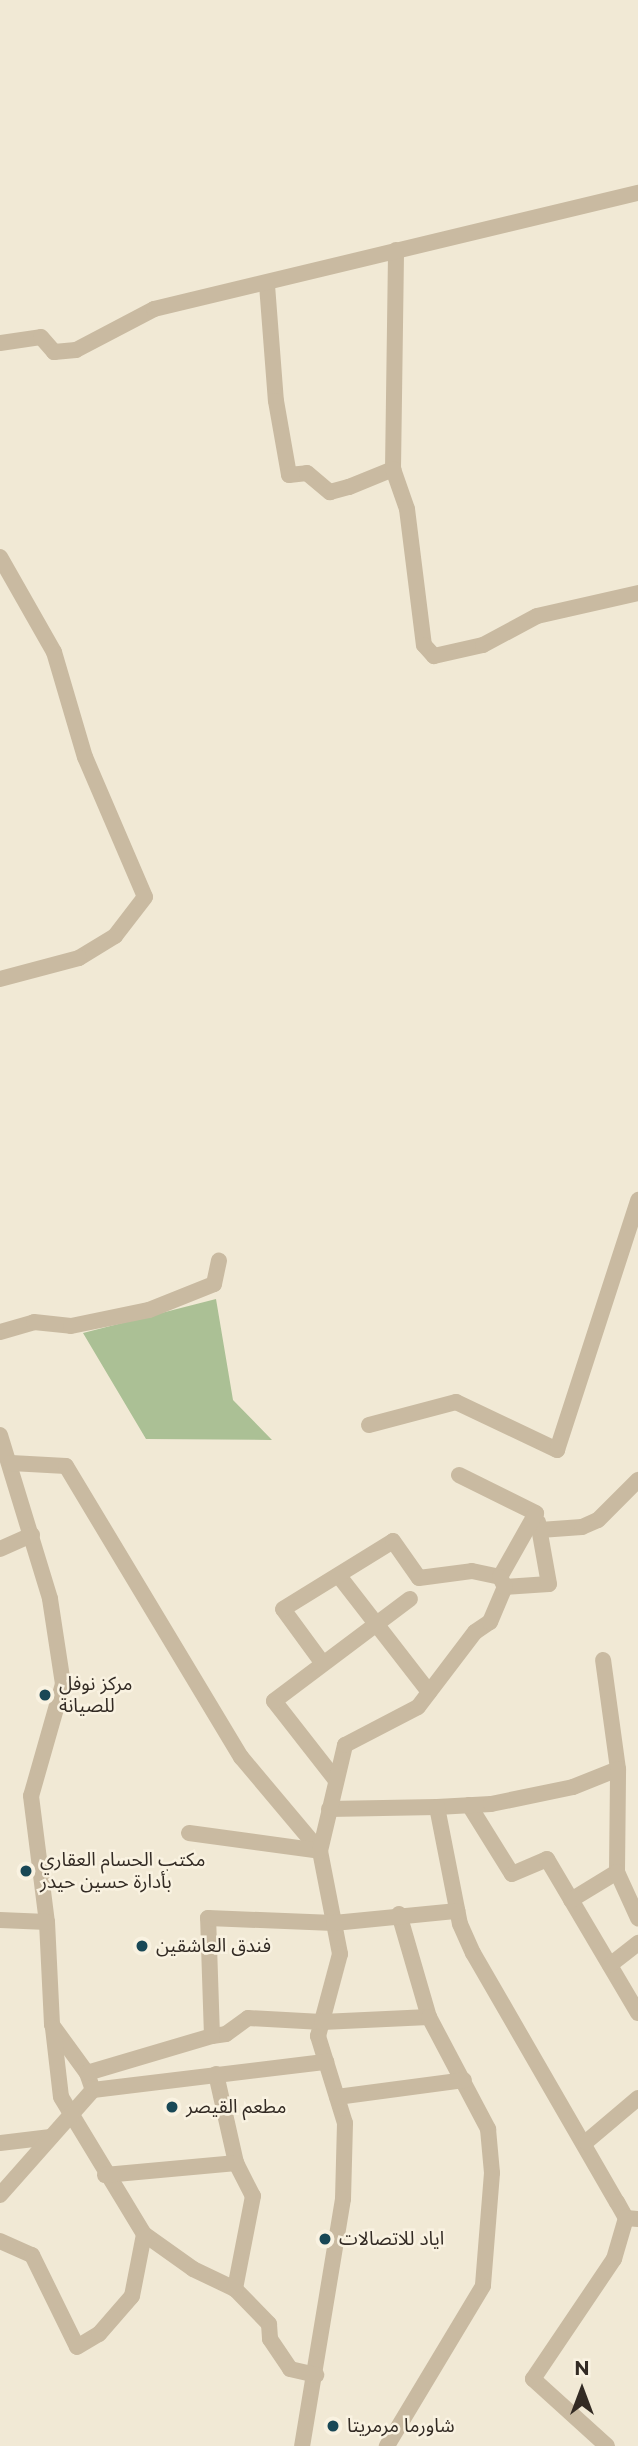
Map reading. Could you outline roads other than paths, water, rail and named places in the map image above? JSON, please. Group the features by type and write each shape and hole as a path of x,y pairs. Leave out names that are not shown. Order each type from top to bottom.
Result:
{"street":[{"path":"0,343 41,337 54,352 76,350 154,309 267,285 396,250 638,193"},
{"path":"396,250 393,469 407,509 424,645 434,656 483,645 537,616 638,593"},
{"path":"267,285 276,401 289,475 307,474 331,492 393,469"},
{"path":"0,557 54,652 85,757 145,897 115,936 79,958 0,979"},
{"path":"369,1425 456,1402 557,1450 638,1200"},
{"path":"0,1332 34,1322 71,1326 149,1310 214,1284 219,1261"},
{"path":"0,1435 11,1463 50,1600 63,1684 31,1796 47,1922 52,2025 61,2097 105,2175 145,2234 193,2269 235,2289 269,2324 270,2339 290,2369 316,2375"},
{"path":"11,1463 66,1466 241,1757 320,1851"},
{"path":"458,1475 536,1513"},
{"path":"540,1530 582,1527 598,1520 638,1480"},
{"path":"321,1661 284,1609 393,1541 419,1578 472,1571 503,1582 549,1584 536,1513"},
{"path":"308,2445 343,2199 345,2123 318,2036 340,1954 320,1851 335,1779 345,1745 418,1707 475,1632 490,1622 503,1582 536,1513"},
{"path":"0,1549 32,1535"},
{"path":"339,1576 429,1692"},
{"path":"335,1779 274,1701 321,1661 410,1599"},
{"path":"603,1660 618,1769 617,1872 638,1919"},
{"path":"328,1809 469,1805 573,1787 618,1769"},
{"path":"469,1805 512,1874 547,1859 638,2013"},
{"path":"438,1807 457,1911 496,1995 632,2218 614,2259 533,2379 607,2446"},
{"path":"189,1833 320,1851"},
{"path":"571,1900 617,1872"},
{"path":"212,2036 208,1918 334,1923 399,1914 457,1911"},
{"path":"387,2446 483,2286 489,2140 464,2080 429,2017 399,1914"},
{"path":"0,1920 47,1922"},
{"path":"610,1965 638,1943"},
{"path":"87,2073 226,2034 248,2018 322,2022 429,2017"},
{"path":"52,2025 87,2073 93,2090"},
{"path":"0,2195 93,2090 326,2062"},
{"path":"216,2074 236,2162 253,2196 235,2289"},
{"path":"337,2097 464,2080"},
{"path":"586,2143 638,2098"},
{"path":"0,2143 51,2137"},
{"path":"105,2175 236,2162"},
{"path":"0,2241 32,2255 77,2347 99,2334 132,2296 145,2234"}],"place":[{"name":"مركز نوفل للصيانة","path":"45,1695"},
{"name":"مكتب الحسام العقاري بأدارة حسين حيدر","path":"26,1871"},
{"name":"فندق العاشقين","path":"142,1946"},
{"name":"مطعم القيصر","path":"172,2107"},
{"name":"اياد للاتصالات","path":"325,2239"},
{"name":"شاورما مرمريتا","path":"333,2426"}]}
